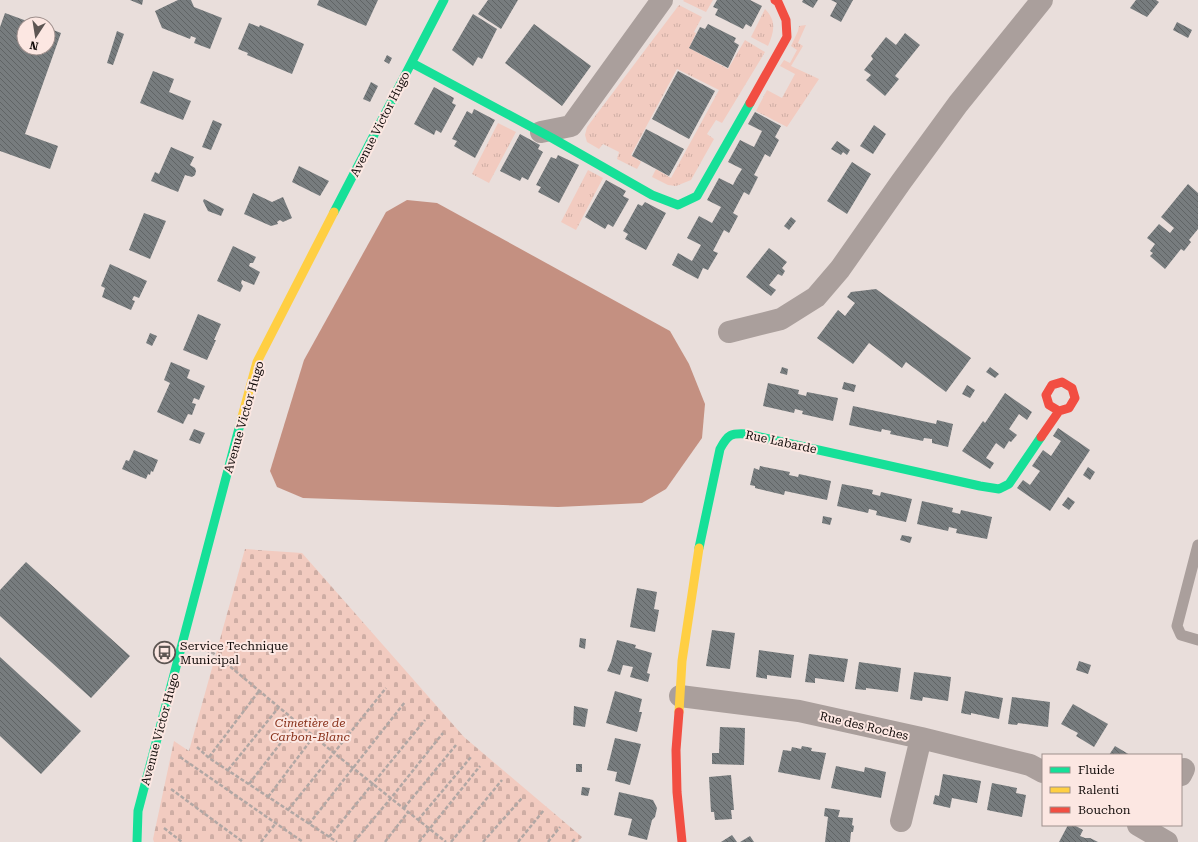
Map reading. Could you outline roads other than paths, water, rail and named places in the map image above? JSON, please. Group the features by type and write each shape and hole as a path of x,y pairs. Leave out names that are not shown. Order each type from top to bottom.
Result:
{"street":[{"name":"Avenue Victor Hugo","path":"137,842 138,811 257,362 444,0"},
{"path":"541,132 571,126 662,0"},
{"path":"412,63 574,150 652,195 678,205 697,196 787,37 786,20 778,2 775,0"},
{"path":"729,332 781,318 816,296 840,268 958,104 1042,0"},
{"path":"571,126 574,150"},
{"name":"Rue Labarde","path":"680,696 682,661 698,552 720,449 726,437 734,434 747,434 999,489 1001,479 1054,408"},
{"path":"680,696 676,750 677,792 682,842"},
{"name":"Rue des Roches","path":"680,696 799,711 921,738 1030,765 1042,771"},
{"path":"901,821 921,738"}],"lane":[{"path":"1198,545 1177,626 1181,635 1198,640"}],"place":[{"name":"Service Technique Municipal","path":"164,653"}],"park label":[{"name":"Cimetière de Carbon-Blanc","path":"310,730"}]}
